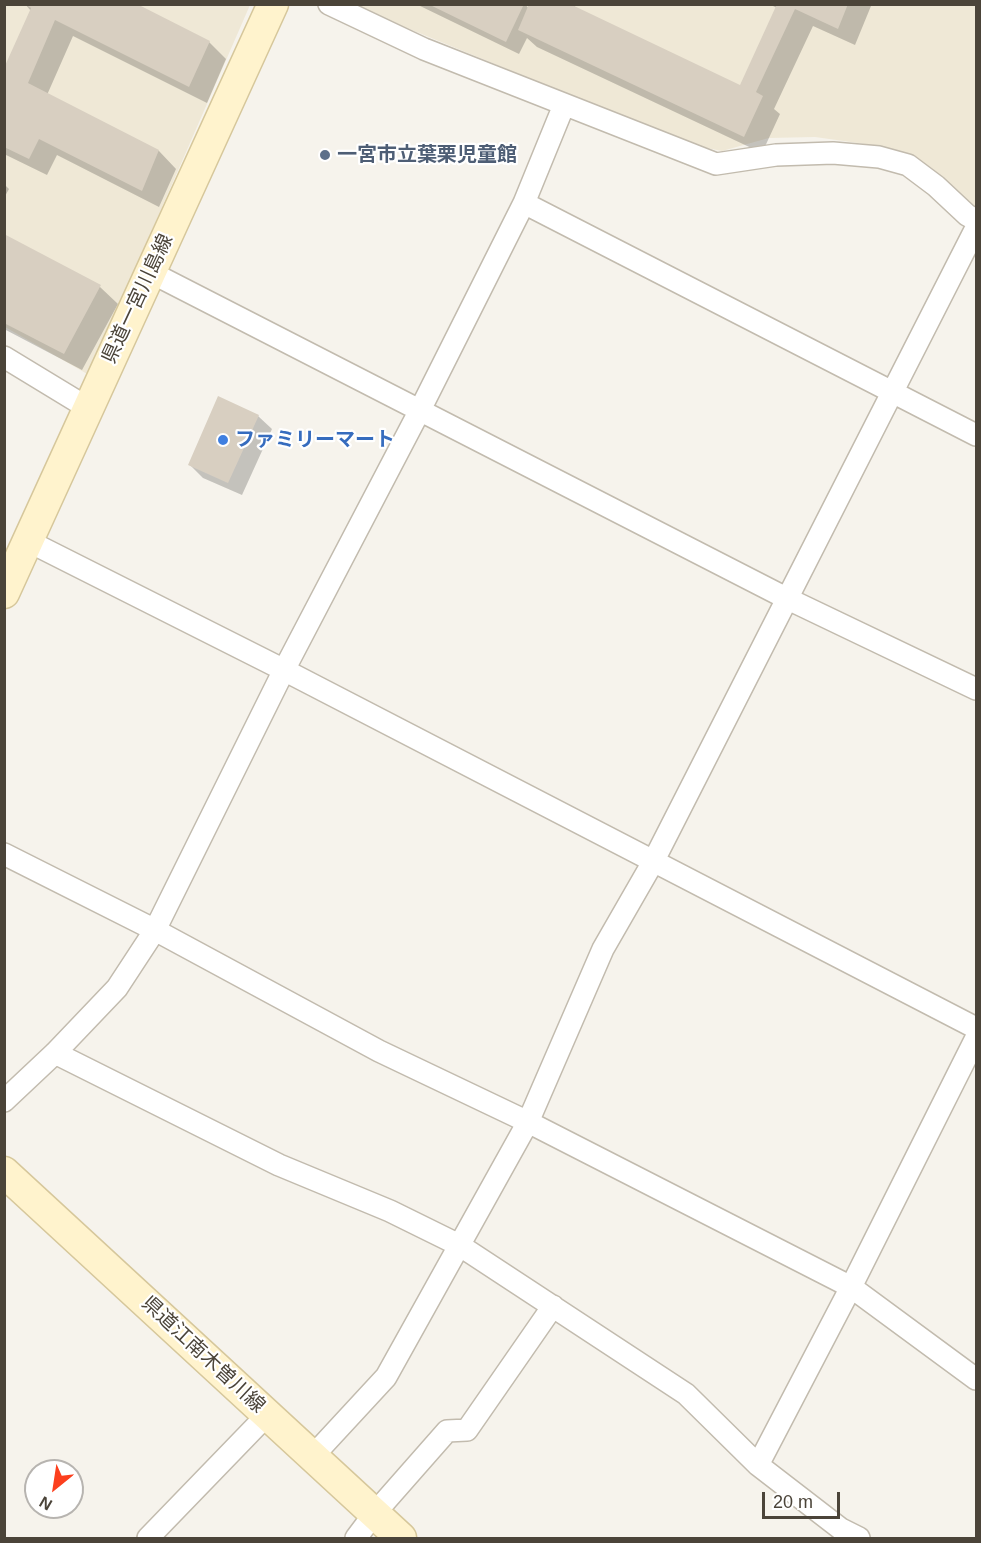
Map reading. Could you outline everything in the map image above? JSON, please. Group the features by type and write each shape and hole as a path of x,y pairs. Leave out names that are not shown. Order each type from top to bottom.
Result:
{"main road":[{"name":"県道一宮川島線","path":"4,593 273,4"},
{"name":"県道江南木曽川線","path":"4,1172 401,1539"}],"street":[{"path":"329,4 424,49 716,164 776,155 832,153 879,157 908,165 976,220"},
{"path":"4,1101 55,1053 117,988 155,930 284,670 420,410 524,203 564,105"},
{"path":"524,203 976,435"},
{"path":"312,1457 386,1377 528,1122 603,949 653,862 976,228"},
{"path":"150,272 786,598 976,689"},
{"path":"4,357 88,408"},
{"path":"28,541 284,670 976,1028"},
{"path":"4,854 155,930 379,1051 528,1122 851,1287 976,1379"},
{"path":"758,1465 851,1287 976,1038"},
{"path":"55,1053 279,1165 390,1211 459,1245 686,1394 758,1465 845,1535"},
{"path":"356,1539 374,1514 447,1431 467,1430 553,1306"},
{"path":"148,1539 267,1415"}],"shaded area":[{"path":"5,5 250,5 89,375 5,327"},
{"path":"351,5 976,5 976,206 974,211 909,156 865,144 815,137 769,138 722,151 692,145"}],"building":[{"path":"25,4 137,4 210,41 189,87 55,20 28,83 159,150 142,191 39,139 29,159 4,147 4,68 31,8"},
{"path":"428,4 524,4 506,42"},
{"path":"529,4 570,4 740,85 777,4 848,4 838,29 795,9 756,92 763,96 744,137 518,30"},
{"path":"4,234 101,285 64,354 4,323"},
{"name":"ファミリーマート","path":"218,396 259,415 228,483 188,465"}],"place":[{"name":"一宮市立葉栗児童館","path":"325,155"},
{"name":"ファミリーマート","path":"223,440"}]}
